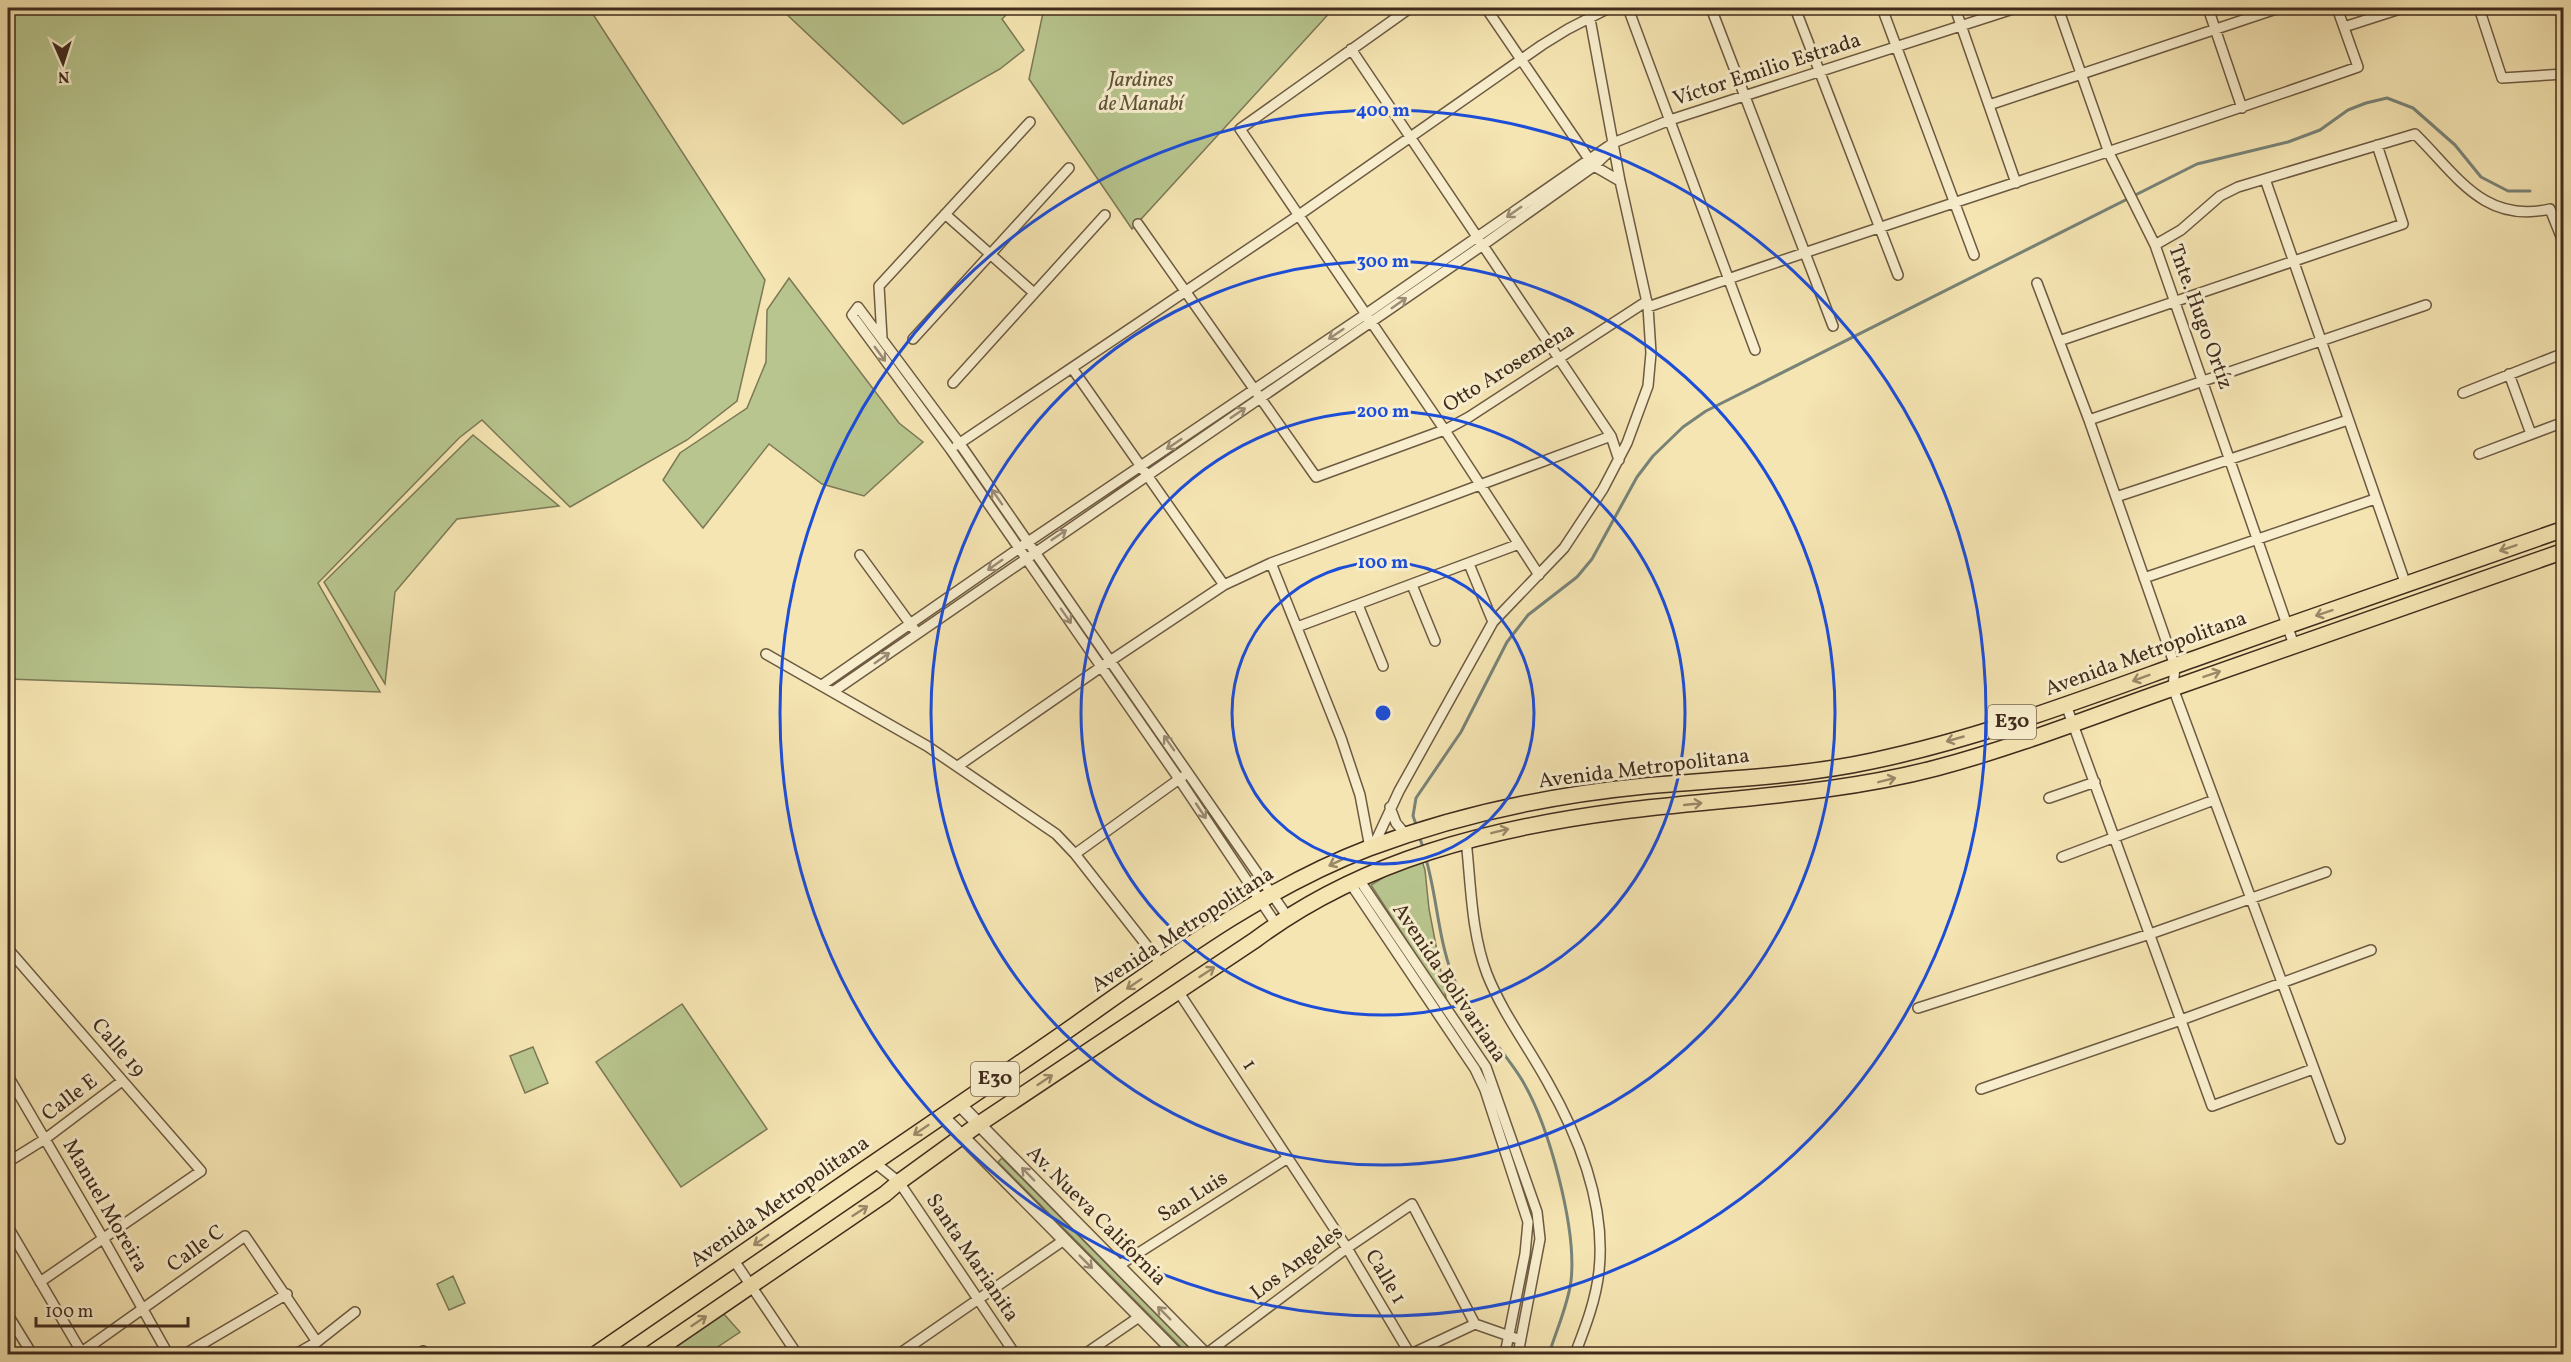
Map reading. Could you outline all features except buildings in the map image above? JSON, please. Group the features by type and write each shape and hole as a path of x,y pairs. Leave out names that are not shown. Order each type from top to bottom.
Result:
{"highway":[{"name":"Avenida Metropolitana","path":"596,1354 1162,965 1268,898 1304,878 1372,847 1438,825 1581,794 1641,786 1790,774 1872,762 2066,705 2564,529"},
{"name":"E30","path":"651,1354 885,1194 979,1124 1282,920 1354,881 1417,855 1509,829 1620,812 1879,782 1939,767 2073,724 2564,550"},
{"path":"1753,777 1755,798"}],"street":[{"path":"1410,8 1240,129 1444,429 1539,574"},
{"path":"1486,8 1591,162 1620,181"},
{"path":"951,450 1299,215 1589,12 1609,8"},
{"path":"1628,8 1755,350"},
{"path":"1711,8 1833,326"},
{"path":"1795,8 1898,275"},
{"path":"1882,8 1974,255"},
{"path":"1955,8 2016,183"},
{"name":"Víctor Emilio Estrada","path":"1369,318 1633,134 2016,8"},
{"name":"Tnte. Hugo Ortíz","path":"2058,8 2111,157 2155,245 2294,645"},
{"path":"2208,8 2242,108"},
{"path":"1989,105 2279,8"},
{"path":"2337,8 2344,27 2403,8"},
{"path":"2479,8 2502,78 2564,74"},
{"path":"1372,847 1390,807 1493,622 1539,574 1580,526 1619,460 1636,423 1648,386 1651,353 1647,304 1613,146 1589,12"},
{"name":"Otto Arosemena","path":"1260,398 1316,477 1444,429 1469,417 1647,304 2016,183 2111,157 2358,67 2344,27"},
{"path":"1351,49 1611,436 1619,460"},
{"path":"882,338 879,286 1030,122"},
{"path":"2155,245 2181,230 2220,196 2238,187 2415,134 2482,200 2499,209 2518,212 2550,209 2564,244"},
{"path":"2059,341 2403,224 2377,145"},
{"path":"913,339 1069,168"},
{"path":"2265,179 2406,585"},
{"path":"945,214 1034,293"},
{"path":"953,383 1105,215"},
{"path":"1138,224 1260,398"},
{"path":"2037,283 2089,420 2175,666 2173,688 2340,1139"},
{"path":"2089,420 2427,305"},
{"path":"1268,898 1179,779 951,450 852,315 858,308 960,444 1189,772 1282,920"},
{"path":"822,685 1254,389 1369,318"},
{"path":"834,692 1035,551 1260,398 1369,318"},
{"path":"2463,393 2564,353"},
{"path":"1072,368 1224,585"},
{"path":"2509,374 2531,434"},
{"path":"2116,497 2348,420"},
{"path":"2479,454 2564,422"},
{"path":"958,766 1224,585 1271,563 1611,436"},
{"path":"2144,578 2376,499"},
{"path":"1297,627 1519,544"},
{"path":"860,555 917,633"},
{"path":"1271,563 1350,763 1364,809 1372,847"},
{"path":"1469,564 1493,622"},
{"path":"1412,585 1435,641"},
{"path":"1358,605 1383,666"},
{"path":"766,654 958,766 1049,829 1075,854 1162,965"},
{"path":"2066,705 2212,1106 2313,1069"},
{"path":"1075,854 1189,772"},
{"path":"2049,798 2095,782"},
{"path":"2062,857 2214,800"},
{"path":"1390,807 1396,823 1409,835"},
{"path":"1466,840 1476,933 1487,974 1497,997 1559,1104 1581,1158 1595,1204 1599,1231 1599,1272 1589,1313 1575,1354"},
{"path":"1918,1008 2150,934 2326,872"},
{"name":"Avenida Bolivariana","path":"1354,881 1466,1052 1485,1090 1528,1222 1525,1254 1505,1354"},
{"name":"Avenida Bolivariana","path":"1354,881 1475,1050 1497,1095 1540,1225 1537,1257 1518,1354"},
{"name":"Calle 19","path":"8,949 201,1171 104,1240"},
{"path":"1981,1089 2181,1020 2371,950"},
{"name":"1","path":"1178,991 1288,1158"},
{"name":"Manuel Moreira","path":"8,1076 168,1354"},
{"name":"Calle E","path":"8,1162 45,1139 122,1081"},
{"name":"Av. Nueva California","path":"959,1104 1206,1354"},
{"name":"Av. Nueva California","path":"942,1116 1177,1354"},
{"name":"Calle 1","path":"1288,1158 1347,1248 1411,1354"},
{"name":"San Luis","path":"1118,1266 1288,1158"},
{"name":"Santa Marianita","path":"874,1162 899,1182 1015,1354"},
{"name":"Los Angeles","path":"1206,1354 1347,1248 1412,1204 1474,1324"},
{"path":"8,1227 81,1354"},
{"name":"Calle C","path":"81,1354 245,1236 287,1294"},
{"path":"40,1282 104,1240"},
{"path":"899,1354 1064,1240"},
{"path":"733,1259 797,1354"},
{"path":"185,1354 287,1294 317,1342"},
{"path":"296,1354 317,1342 355,1312"},
{"path":"8,1315 32,1354"},
{"path":"1085,1354 1140,1317"},
{"path":"1411,1354 1474,1324 1521,1340"}],"green space":[{"path":"8,8 589,8 765,280 737,401 687,440 570,507 482,420 459,438 318,583 380,692 8,679"},
{"path":"780,8 1013,8 1002,19 1024,50 1000,69 903,124"},
{"name":"Jardines de Manabí","path":"1044,8 1334,8 1132,229 1029,79"},
{"path":"789,278 899,423 923,442 864,496 822,484 769,444 703,528 663,480 680,453 747,408 766,362 767,310"},
{"path":"473,435 559,506 457,519 395,592 385,684 324,582"},
{"path":"1422,861 1447,1003 1371,885 1399,868"},
{"path":"682,1004 767,1129 681,1187 596,1062"},
{"path":"533,1047 548,1083 525,1093 510,1056"},
{"path":"1002,1158 1193,1351 1192,1354 1188,1354 998,1162"},
{"path":"453,1276 465,1303 449,1310 437,1284"},
{"path":"723,1313 740,1332 707,1354 663,1354"}],"waterway":[{"path":"1417,827 1413,816 1416,798 1461,732 1507,642 1528,615 1577,577 1592,559 1637,477 1653,456 1683,427 1706,411 2197,164 2288,142 2320,130 2348,110 2366,103 2387,98 2413,108 2455,145 2481,177 2508,191 2530,191"},
{"path":"1419,836 1424,850"},
{"path":"1426,859 1447,960 1458,989 1522,1080 1542,1123 1559,1178 1570,1234 1571,1281 1565,1309 1549,1354"}]}
